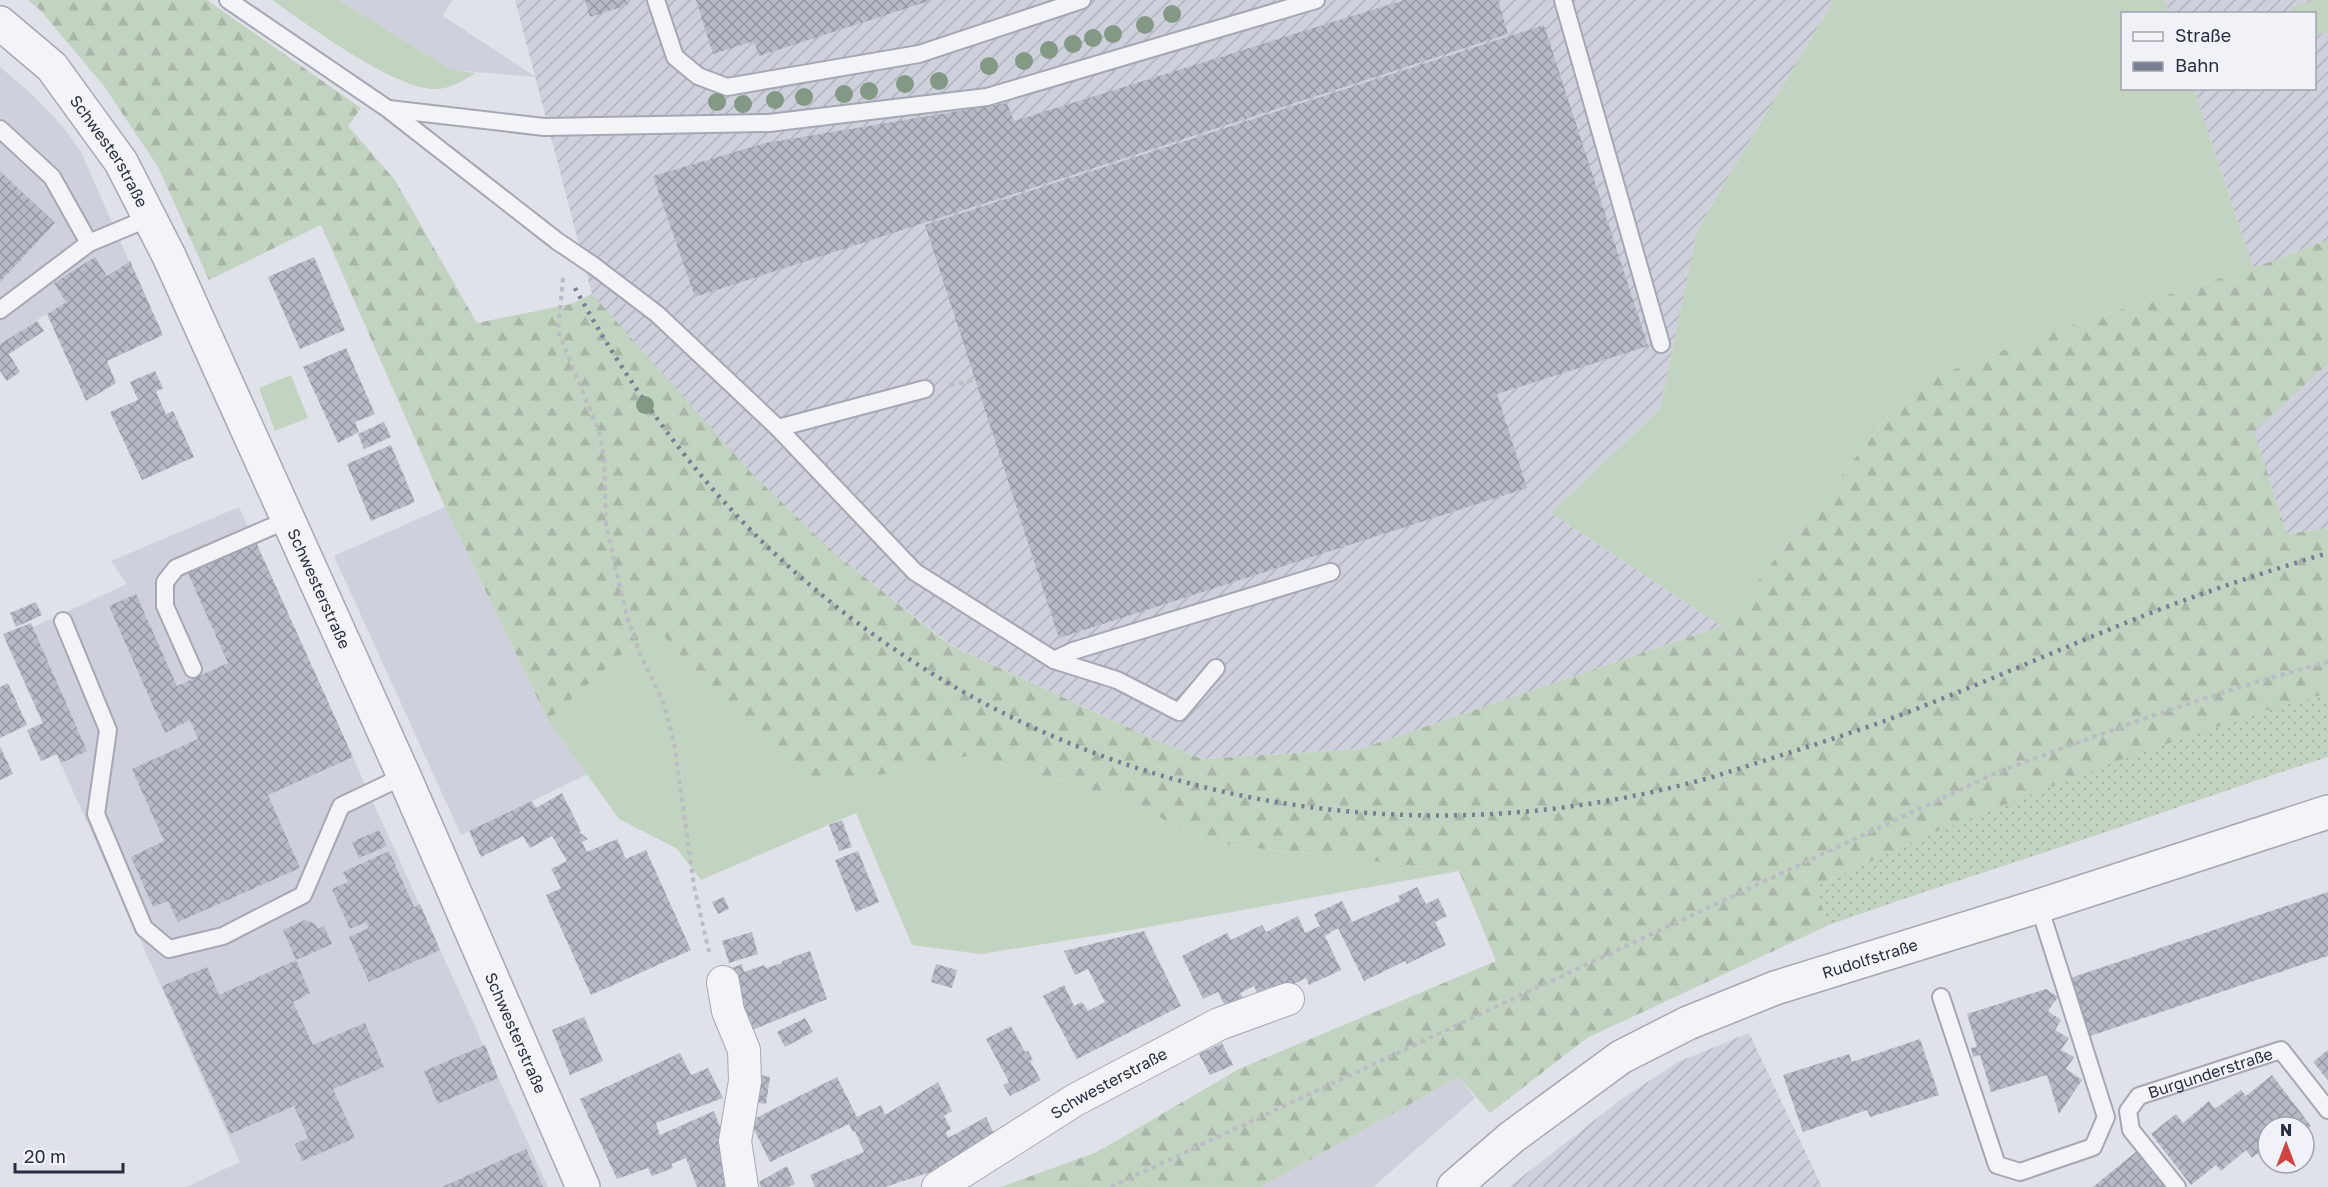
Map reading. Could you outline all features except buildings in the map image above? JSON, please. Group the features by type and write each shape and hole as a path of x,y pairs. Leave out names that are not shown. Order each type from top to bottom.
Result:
{"street":[{"name":"Schwesterstraße","path":"0,23 52,67 121,162 169,256 404,776 583,1187"},
{"name":"Rudolfstraße","path":"1454,1187 1512,1137 1621,1057 1688,1023 1775,988 2039,906 2328,812"},
{"path":"723,982 728,1011 744,1050 745,1081 735,1142 742,1187"},
{"name":"Schwesterstraße","path":"938,1187 1075,1100 1220,1024 1288,999"}],"lane":[{"path":"228,0 388,109 557,241 657,314 778,428 915,572 1054,660 1117,680 1179,712 1216,668"},
{"path":"656,0 675,57 698,76 727,87 919,54 1082,0"},
{"path":"388,109 544,127 769,123 941,103 987,97 1316,0"},
{"path":"1563,0 1660,344"},
{"path":"0,129 52,177 89,243"},
{"path":"0,310 89,243 149,218"},
{"path":"778,428 925,389"},
{"path":"193,669 165,606 165,582 176,568 287,520"},
{"path":"1054,660 1073,651 1331,572"},
{"path":"63,621 108,730 96,814 144,928 169,949 224,936 303,895 341,806 404,776"},
{"path":"1941,997 1997,1166 2020,1172 2093,1148 2106,1118 2039,906"},
{"name":"Burgunderstraße","path":"2177,1187 2131,1130 2128,1111 2139,1096 2281,1050 2328,1110"}],"path":[{"path":"557,241 564,281 558,331 599,432 604,457 606,525 616,571 626,613 640,654 664,704 674,742 694,886 715,981 723,982"},
{"path":"1111,1187 1998,772 2278,675 2328,662"}],"shaded area":[{"path":"339,0 452,0 443,16 536,77 452,70"},
{"path":"515,0 1834,0 1698,228 1660,409 1551,513 1722,626 1360,749 1202,759 1151,738 951,645 839,557 754,476 640,355 592,294"},
{"path":"2165,0 2328,0 2328,240 2253,268 2194,90 2316,90 2316,12 2169,12"},
{"path":"0,67 35,97 63,127 81,152 129,261 0,344"},
{"path":"2328,364 2328,528 2287,534 2253,431"},
{"path":"239,507 548,1187 186,1187 240,1162 5,640 127,584 111,561"},
{"path":"445,507 548,720 588,774 461,835 334,556"},
{"path":"1749,1033 1822,1187 1509,1187 1623,1098 1678,1062"},
{"path":"1459,1077 1475,1098 1373,1187 1261,1187"}],"green space":[{"path":"28,0 207,0 361,108 348,126 395,180 477,323 571,304 592,294 754,476 839,557 950,645 1151,738 1202,759 1360,749 1722,626 1913,385 2062,328 2253,268 2328,240 2328,364 2254,431 2287,534 2328,528 2328,704 2324,694 1928,835 1815,887 1829,925 1587,1038 1490,1113 1459,1077 1261,1187 1001,1187 1097,1152 1239,1069 1496,961 1459,871 1204,842 1134,803 972,755 896,772 822,784 750,733 654,625 548,720 445,507 321,225 209,280 158,167 104,86 40,10"},
{"path":"272,0 339,0 452,70 476,73 453,85 438,89 421,87 400,80 353,55"},
{"path":"1834,0 2165,0 2169,12 2121,12 2121,90 2194,90 2253,268 2062,328 1913,385 1722,626 1551,513 1660,409 1698,228"},
{"path":"2314,0 2328,0 2328,32 2316,36 2316,12 2292,12 2290,8"},
{"path":"291,375 308,418 275,431 259,388"},
{"path":"654,624 750,733 972,755 1134,803 1204,842 1459,871 1131,930 981,954 912,945 856,813 701,880 676,848 619,819 548,720"},
{"path":"2325,694 2328,704 2328,757 1829,925 1815,887 1928,835 2125,758 2264,711"}],"railway":[{"path":"575,288 650,409 709,484 741,520 810,585 905,656 1006,715 1113,760 1224,792 1338,810 1453,815 1570,807 1696,782 1887,720 2166,607 2247,578 2328,553"}]}
